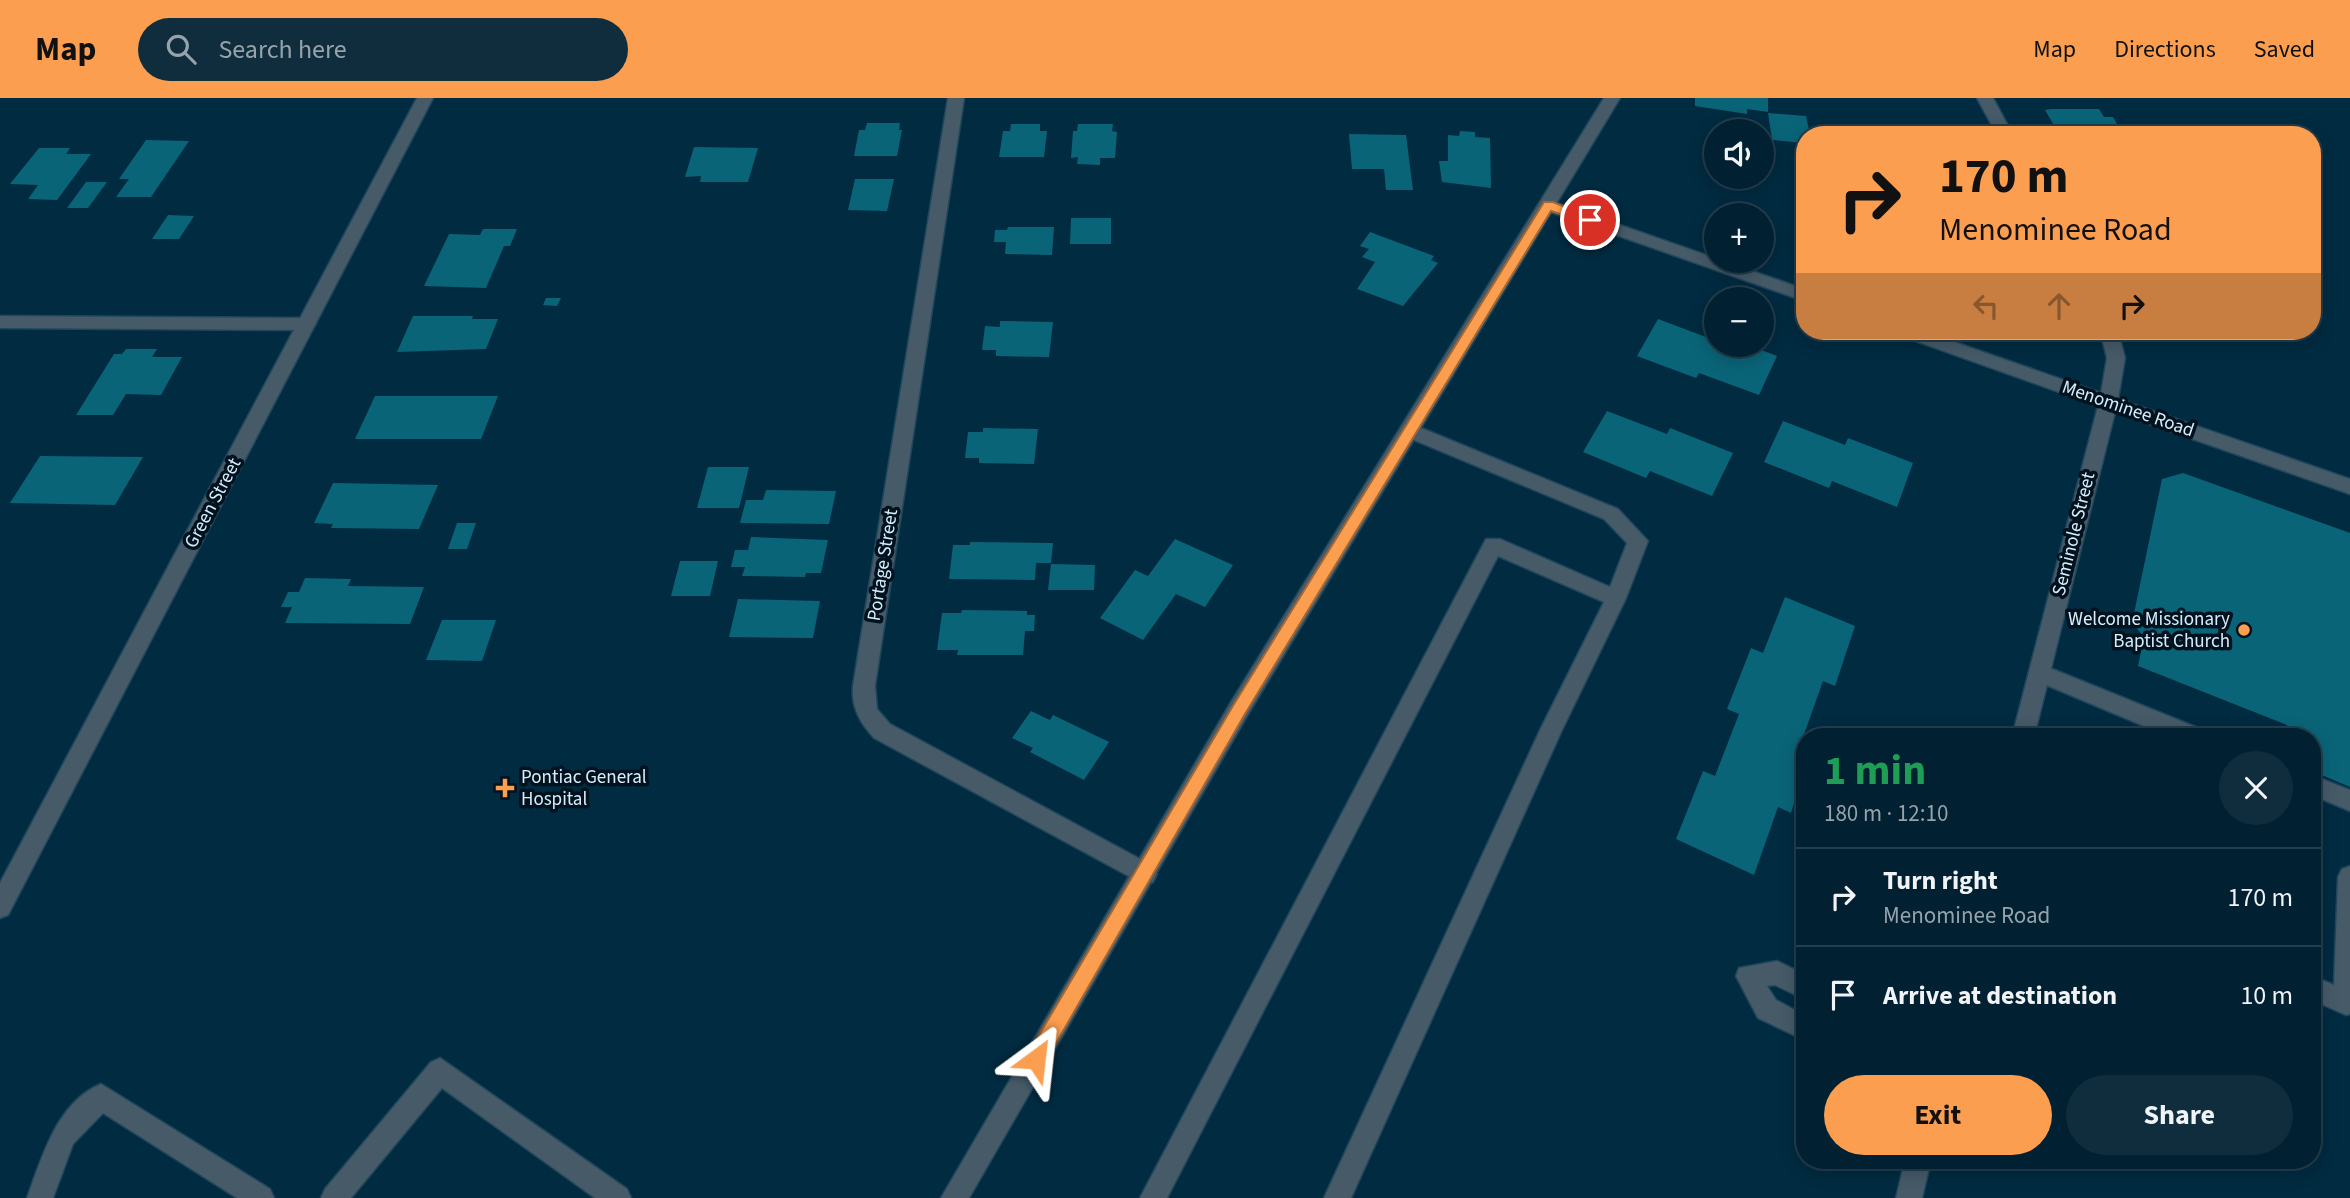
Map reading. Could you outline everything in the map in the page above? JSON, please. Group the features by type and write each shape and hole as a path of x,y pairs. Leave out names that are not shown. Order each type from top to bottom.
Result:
{"street":[{"name":"Green Street","path":"0,907 425,98"},
{"name":"Portage Street","path":"956,98 864,686 865,708 871,721 882,731 1145,874"},
{"path":"954,1198 1240,709 1612,98"},
{"path":"1985,98 2000,126"},
{"path":"1548,205 1796,292"},
{"path":"0,322 307,324"},
{"name":"Menominee Road","path":"1931,340 2350,487"},
{"name":"Seminole Street","path":"2026,728 2108,402 2116,358 2111,340"},
{"path":"1336,1198 1552,729 1616,598 1638,541 1611,514 1409,430"},
{"path":"1153,1198 1493,545 1616,598"},
{"path":"2039,673 2173,728"},
{"path":"2321,789 2350,801"},
{"path":"2321,992 2346,1003 2350,877"},
{"path":"1796,983 1777,973 1748,976 1767,1009 1796,1024"},
{"path":"334,1198 440,1071 618,1198"},
{"path":"40,1198 63,1136 101,1097 261,1198"},
{"path":"1909,1198 1916,1169"}],"building":[{"path":"1695,98 1768,98 1768,112 1747,109 1747,114 1695,106"},
{"path":"2099,109 2104,117 2113,117 2118,126 2054,126 2045,110"},
{"path":"1768,113 1806,116 1808,126 1796,126 1796,142 1774,140 1774,119 1769,119"},
{"path":"867,123 900,123 899,130 902,130 897,156 854,156 859,130 865,130"},
{"path":"1011,124 1040,124 1040,131 1047,131 1044,157 999,157 1003,131 1010,131"},
{"path":"1078,124 1113,124 1112,131 1117,132 1115,158 1100,158 1100,165 1077,164 1078,157 1071,158 1073,131 1077,131"},
{"path":"1460,131 1475,132 1475,137 1490,138 1491,188 1442,182 1439,161 1448,161 1448,135 1459,136"},
{"path":"1349,134 1406,135 1413,190 1386,190 1384,169 1352,169"},
{"path":"146,140 189,141 151,197 116,197 129,179 119,179"},
{"path":"694,147 758,148 748,182 700,182 701,176 685,177"},
{"path":"39,148 70,148 66,154 91,154 57,200 28,199 38,185 10,184"},
{"path":"855,179 894,179 887,211 848,210"},
{"path":"86,182 107,182 88,208 67,208"},
{"path":"168,215 194,216 179,239 152,239"},
{"path":"1071,218 1111,218 1111,244 1070,244"},
{"path":"1008,227 1054,227 1052,255 1005,254 1006,242 994,242 995,230 1007,230"},
{"path":"483,229 517,229 510,246 504,246 486,288 424,286 449,234 480,235"},
{"path":"1370,232 1434,256 1431,260 1438,263 1403,306 1357,289 1375,262 1362,257 1369,249 1360,246"},
{"path":"546,298 561,298 557,306 543,305"},
{"path":"413,316 473,316 472,319 498,319 486,349 397,352"},
{"path":"1658,319 1704,336 1704,357 1777,356 1759,395 1699,373 1696,378 1637,356"},
{"path":"1000,321 1053,322 1049,357 996,356 996,350 982,350 985,326 1000,327"},
{"path":"126,349 157,349 152,357 182,357 161,395 126,394 113,415 76,415 114,354 122,354"},
{"path":"375,396 498,396 481,439 355,439"},
{"path":"1607,411 1667,434 1670,428 1733,453 1712,496 1650,471 1646,478 1583,452"},
{"path":"1783,421 1845,445 1848,438 1913,463 1897,507 1832,481 1829,488 1764,462"},
{"path":"983,428 1038,429 1034,464 979,463 979,458 965,458 968,432 983,432"},
{"path":"40,456 143,457 115,505 10,503"},
{"path":"708,467 749,467 739,508 697,508"},
{"name":"Welcome Missionary Baptist Church","path":"2183,473 2350,533 2350,787 2321,775 2321,728 2287,728 2287,725 2138,666 2144,637 2132,623 2162,479"},
{"path":"333,483 438,485 419,529 331,528 333,524 314,523"},
{"path":"766,490 836,491 829,524 740,523 746,500 763,500"},
{"path":"457,523 476,523 467,549 448,549"},
{"path":"751,537 828,540 821,573 806,573 805,577 742,576 745,567 731,567 735,550 748,550"},
{"path":"1175,539 1233,565 1205,607 1176,594 1143,640 1100,618 1135,570 1148,576"},
{"path":"970,542 1053,543 1051,563 1036,563 1035,580 949,579 953,545 970,545"},
{"path":"680,561 718,561 710,596 671,596"},
{"path":"1051,564 1095,565 1094,590 1048,590"},
{"path":"305,578 351,579 348,586 424,587 410,624 285,623 292,607 281,607 288,592 299,592"},
{"path":"1785,597 1855,626 1835,686 1823,681 1806,728 1796,728 1796,797 1791,813 1778,807 1754,875 1676,839 1703,771 1715,776 1739,714 1727,709 1751,648 1763,653"},
{"path":"738,599 820,601 813,638 729,637"},
{"path":"962,610 1027,611 1027,615 1035,615 1034,631 1025,631 1023,655 957,655 958,650 937,650 942,613 961,613"},
{"path":"442,620 496,620 482,661 426,660"},
{"path":"1031,711 1050,720 1053,715 1109,742 1084,780 1030,752 1033,748 1012,738"}],"place":[{"name":"Welcome Missionary Baptist Church","path":"2244,630"},
{"name":"Pontiac General Hospital","path":"505,788"}],"route":[{"path":"1036,1059 1240,709 1548,205 1590,220"}]}
